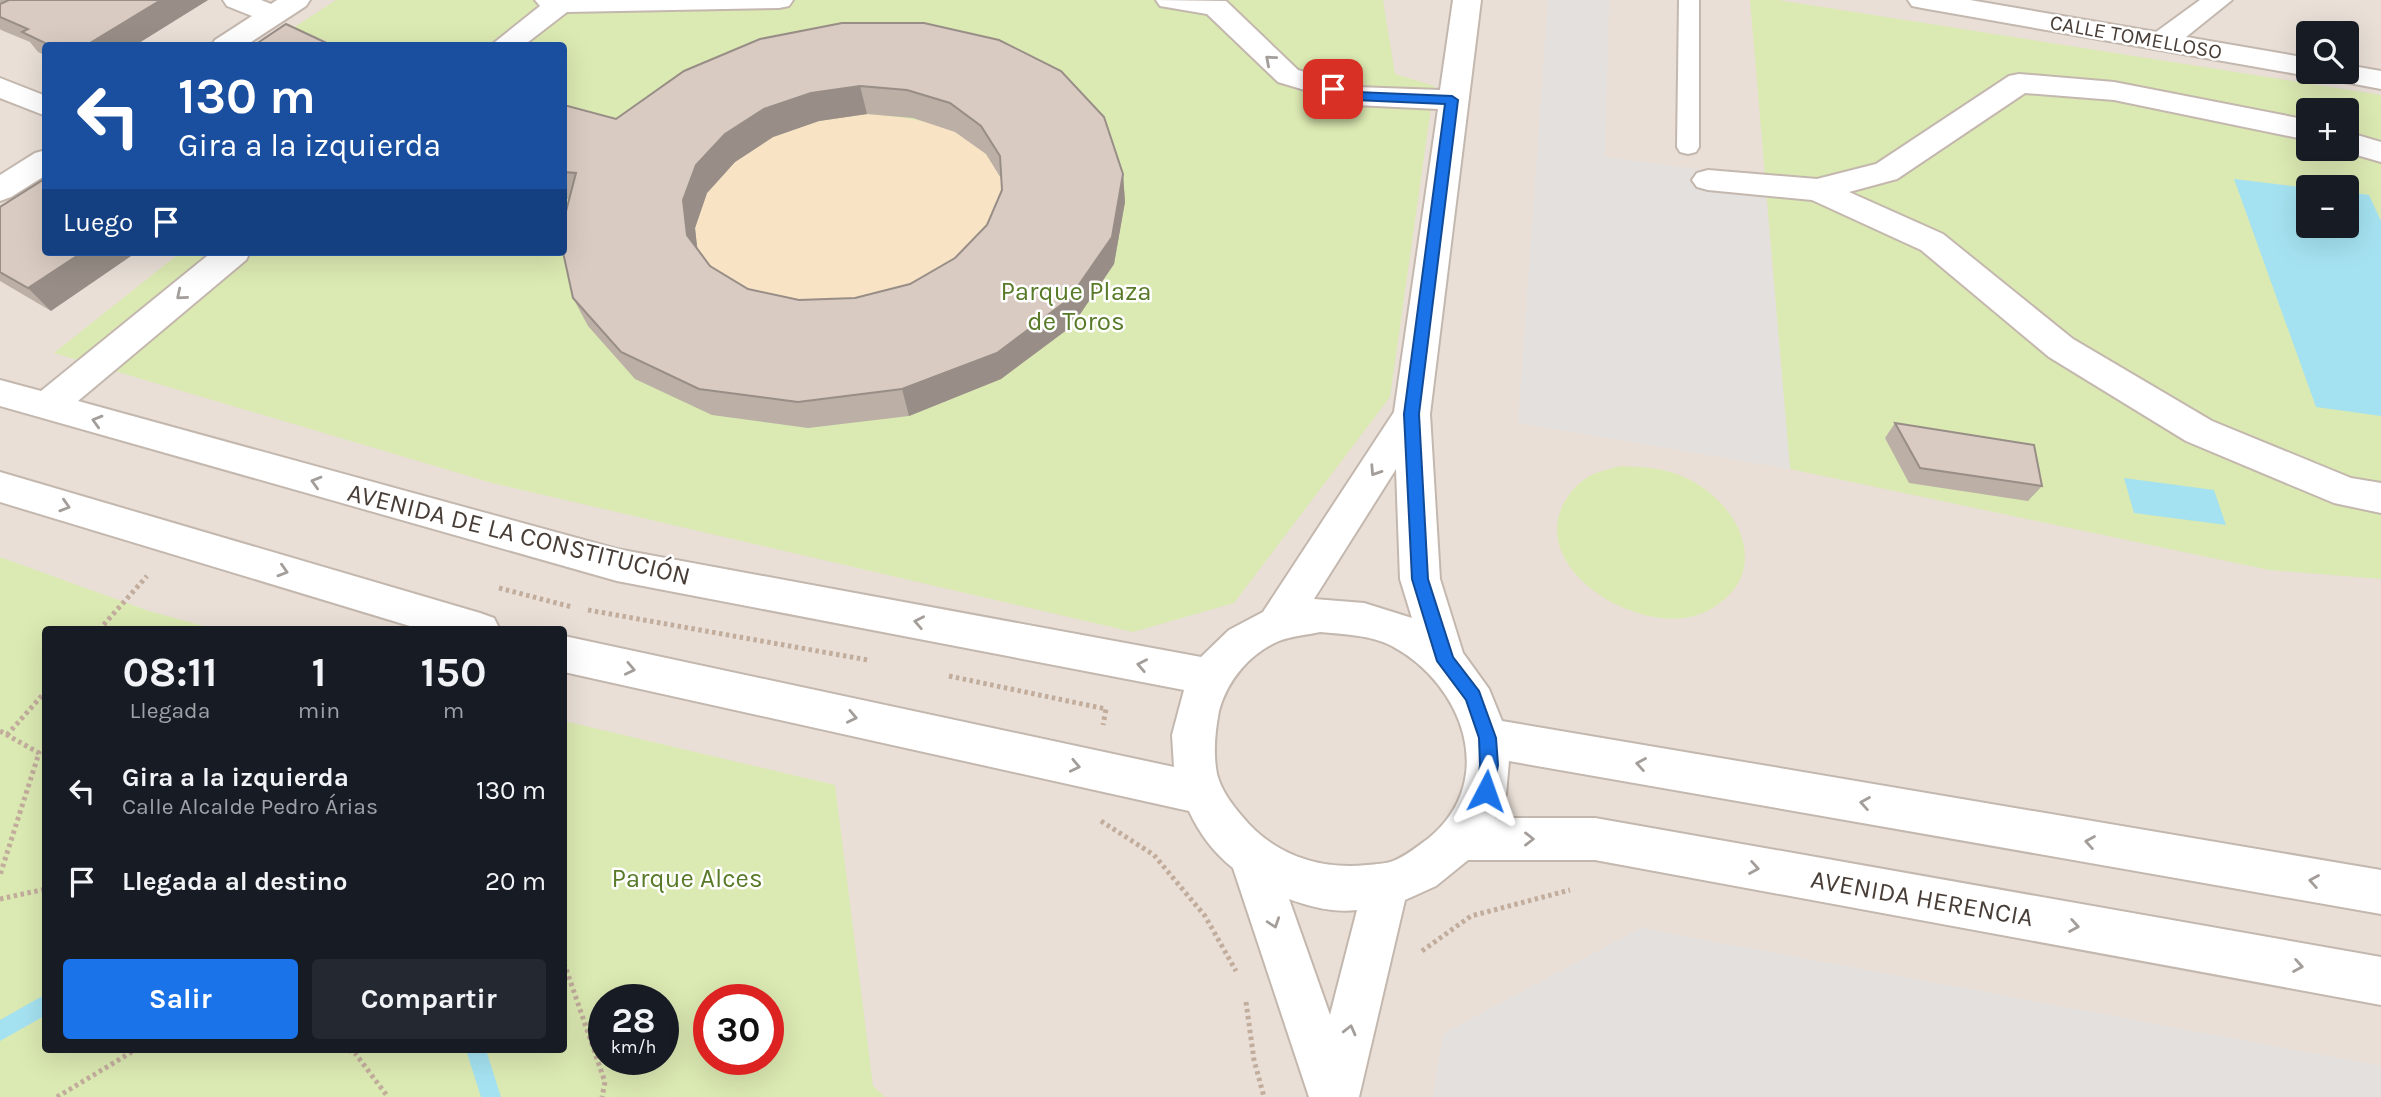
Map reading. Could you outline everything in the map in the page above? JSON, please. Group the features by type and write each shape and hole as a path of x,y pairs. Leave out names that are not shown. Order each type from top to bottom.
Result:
{"street":[{"path":"237,0 272,15"},
{"path":"231,42 296,0"},
{"path":"509,42 554,2 779,0"},
{"path":"1170,0 1216,7 1288,76 1355,96 1452,100"},
{"path":"1445,661 1420,579 1412,414 1467,0"},
{"name":"CALLE TOMELLOSO","path":"1923,0 2296,65"},
{"path":"2161,42 2218,0"},
{"path":"2359,76 2381,80"},
{"path":"1817,190 1886,172 2019,83 2114,91 2296,129"},
{"path":"0,87 42,105"},
{"path":"2359,146 2381,152"},
{"path":"0,190 42,163"},
{"path":"1708,180 1817,190 1933,242 2061,348 2199,431 2347,492 2381,498"},
{"path":"46,407 229,256"},
{"name":"AVENIDA DE LA CONSTITUCIÓN","path":"0,393 617,565 1209,677"},
{"path":"1277,624 1412,414"},
{"path":"0,487 467,626"},
{"path":"1320,615 1365,619 1408,634 1445,661 1473,696 1487,738 1489,765 1486,791 1476,817 1460,839 1428,868 1386,885 1340,889 1294,880 1252,858 1221,828 1200,793 1191,753 1194,713 1209,677 1228,655 1251,637 1277,624 1320,615"},
{"path":"567,655 1200,793"},
{"path":"1487,738 2381,892"},
{"name":"AVENIDA HERENCIA","path":"1460,839 1595,839 2381,981"},
{"path":"1252,858 1334,1097"},
{"path":"1334,1097 1386,885"}],"lane":[{"path":"1688,147 1689,0"}],"path":[{"path":"103,626 179,540"},
{"path":"7,735 42,696"},
{"path":"0,731 39,753 0,876"},
{"path":"1421,953 1471,916 1576,888"},
{"path":"0,899 42,890"},
{"path":"567,972 605,1082 602,1097"},
{"path":"57,1097 130,1053"},
{"path":"355,1053 388,1097"}],"shaded area":[{"path":"0,0 2381,0 2381,1097 0,1097"},
{"path":"1548,0 1609,0 1605,157 1764,178 1790,469 1518,423"},
{"path":"1641,928 2381,1066 2381,1097 1433,1097 1443,1034"}],"green space":[{"name":"Parque Plaza de Toros","path":"336,0 1383,0 1395,74 1434,86 1390,397 1234,603 1133,632 492,483 54,353 176,256 567,256 567,42 328,42 293,28"},
{"path":"1750,0 1778,0 2296,82 2296,84 2381,95 2381,579 2269,570 1790,469"},
{"path":"1621,466 1653,468 1684,477 1722,504 1735,522 1743,541 1745,561 1740,580 1727,597 1705,612 1680,618 1652,617 1623,608 1597,593 1576,574 1561,552 1557,527 1565,501 1574,488 1587,478"},
{"name":"Parque Alces","path":"0,557 149,611 203,626 42,626 42,1053 567,1053 567,722 835,785 873,1086 885,1097 0,1097"}],"sand":[{"path":"867,114 915,120 947,128 975,144 987,156 1004,184 992,253 808,327 699,263 695,228 707,193 735,162 773,137 819,121"}],"water":[{"path":"2234,179 2296,187 2296,238 2359,238 2359,194 2369,195 2381,221 2381,416 2316,407"},
{"path":"2124,478 2214,490 2226,525 2134,513"}],"building":[{"path":"9,0 161,0 92,42 43,42 22,32 28,29 0,17 0,4"},
{"path":"842,23 924,23 999,40 1061,71 1104,117 1123,174 1112,237 1069,299 997,353 902,389 798,402 699,389 621,352 573,298 564,256 567,256 567,208 576,173 567,172 567,106 616,119 684,71 760,39","holes":["860,86 907,90 950,103 981,126 1000,156 1002,190 987,225 955,258 910,284 855,298 799,300 748,289 710,266 687,235 683,200 696,165 725,134 764,109 811,93"]},
{"path":"286,24 324,42 259,42"},
{"path":"42,181 42,256 77,256 28,288 0,272 0,207"},
{"path":"1895,423 2034,445 2042,486 1920,468"}],"waterway":[{"path":"0,1031 42,1006"},
{"path":"477,1053 491,1097"}],"route":[{"path":"1333,89 1355,96 1452,100 1412,414 1420,579 1445,661 1473,696 1487,738 1489,765 1486,791"}]}
